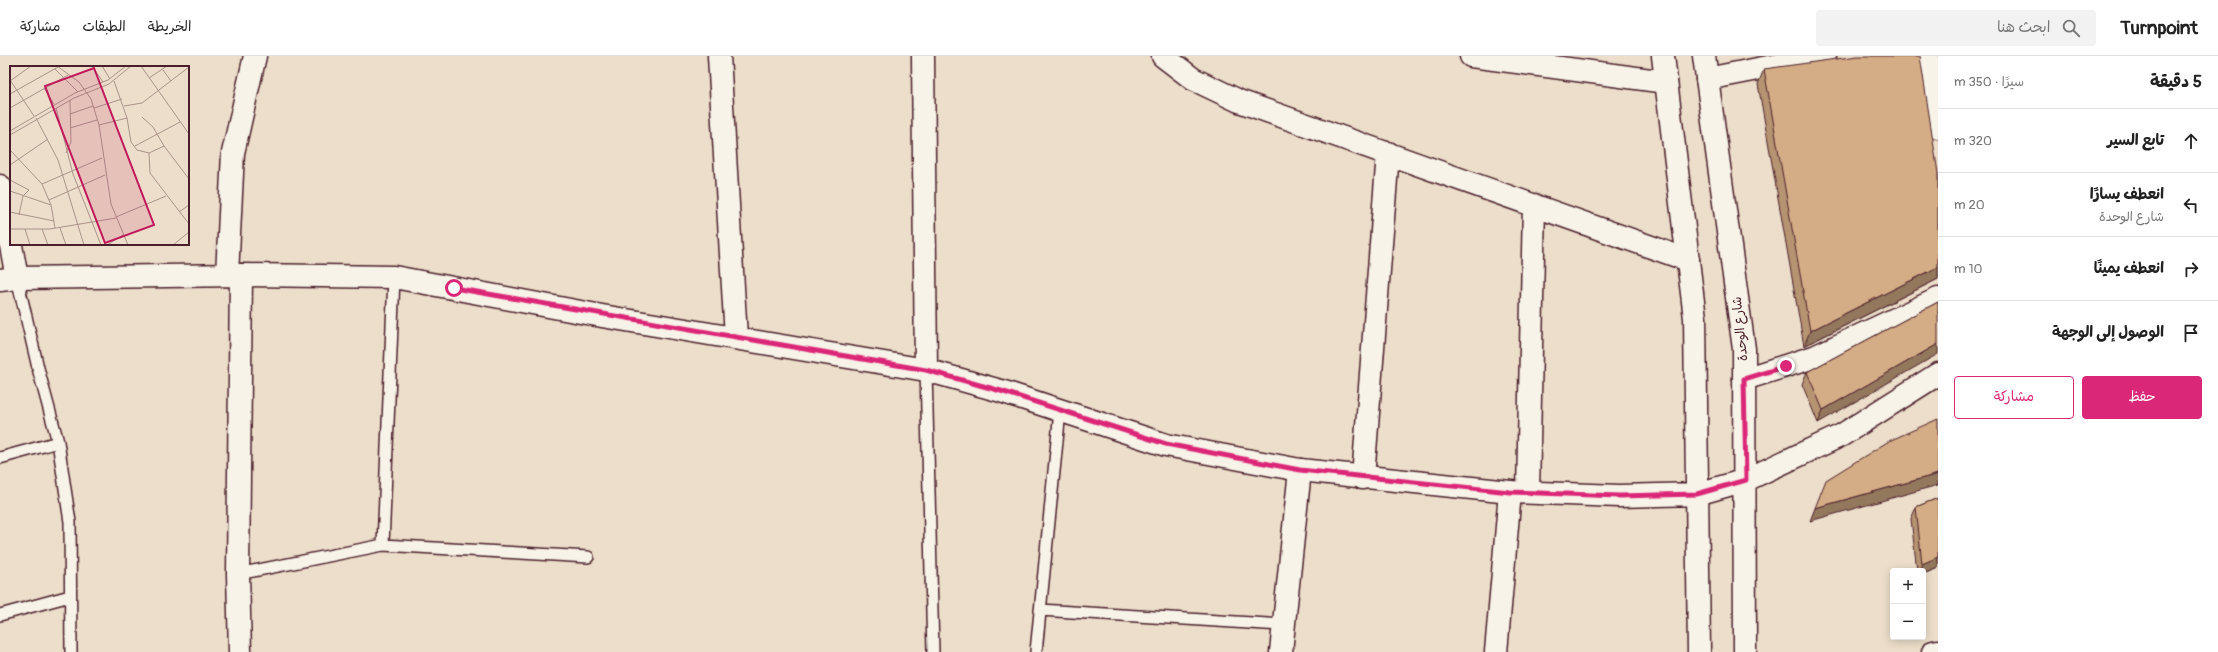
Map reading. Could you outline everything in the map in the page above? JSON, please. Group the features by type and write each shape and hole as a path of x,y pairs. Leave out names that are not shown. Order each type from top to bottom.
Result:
{"street":[{"path":"240,652 233,153 255,56"},
{"path":"719,56 736,337"},
{"path":"923,56 926,370"},
{"path":"1163,56 1193,79 1239,101 1688,260"},
{"path":"1471,56 1666,82"},
{"path":"1663,56 1695,318 1699,652"},
{"name":"شارع الوحدة","path":"1704,56 1744,349 1746,480 1745,652"},
{"path":"1707,79 1825,56"},
{"path":"1928,56 1938,127"},
{"path":"1363,478 1388,153"},
{"path":"0,186 9,279 234,275 394,277 602,316 736,337 926,370 1001,391 1166,444 1300,470 1363,478 1519,492 1619,496 1697,494 1746,480 1842,435 1938,374"},
{"path":"1496,652 1519,492 1534,205"},
{"path":"1744,379 1814,357 1938,299"},
{"path":"1281,652 1300,470"},
{"path":"1933,652 1938,651"}],"lane":[{"path":"383,545 394,277"},
{"path":"9,279 39,372 58,442 70,522 71,652"},
{"path":"926,370 933,652"},
{"path":"1036,652 1060,411"},
{"path":"0,458 58,442"},
{"path":"238,574 383,545 588,557"},
{"path":"0,614 70,596"},
{"path":"1040,610 1284,625"}],"building":[{"path":"1858,56 1920,56 1938,173 1938,267 1810,331 1764,69"},
{"path":"1938,302 1938,344 1823,410 1807,372"},
{"path":"1938,419 1938,474 1815,508 1826,480 1889,441"},
{"path":"1938,498 1938,557 1922,564 1916,507"}],"route":[{"path":"454,288 602,316 736,337 926,370 1001,391 1166,444 1196,450 1300,470 1363,478 1510,492 1619,496 1697,494 1746,480 1744,379 1786,366"}]}
